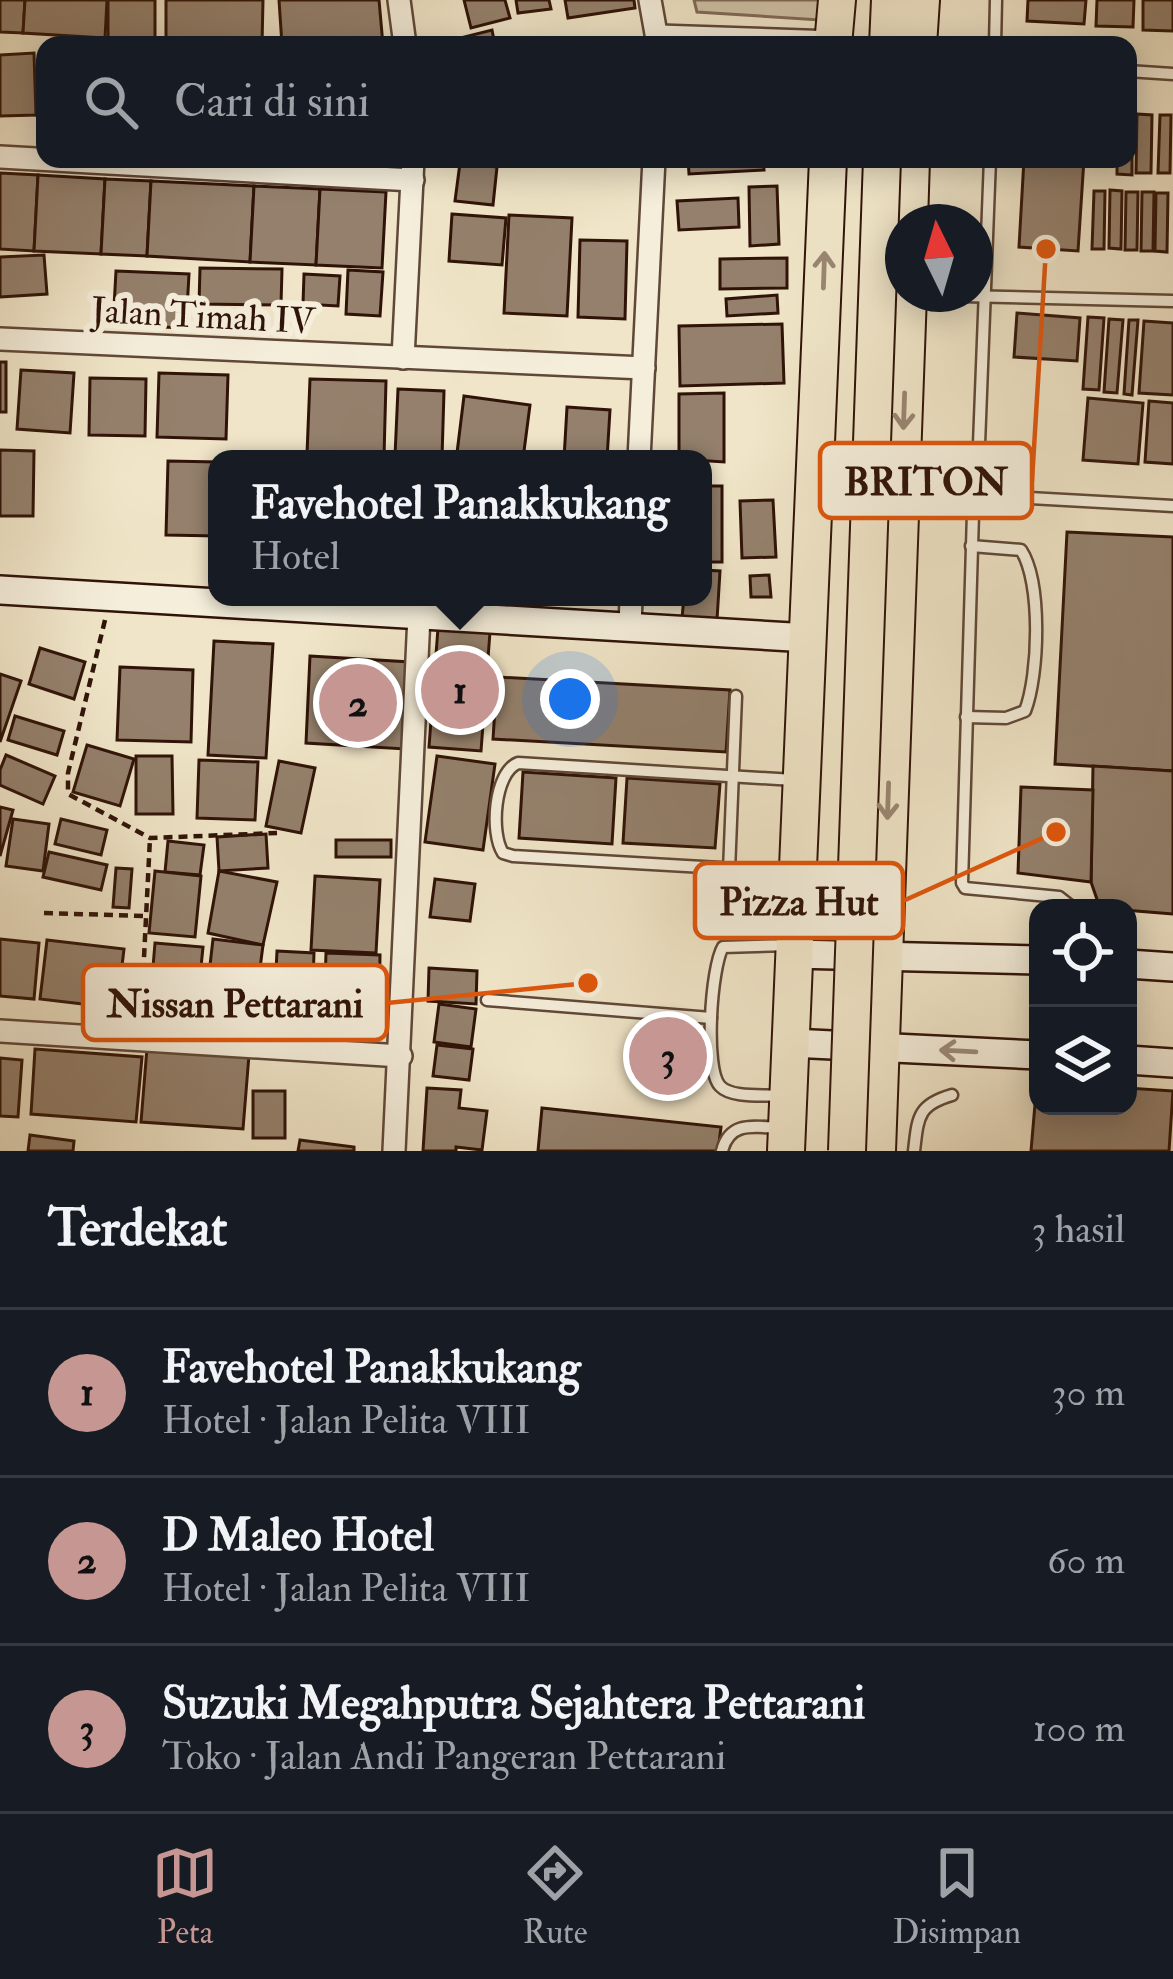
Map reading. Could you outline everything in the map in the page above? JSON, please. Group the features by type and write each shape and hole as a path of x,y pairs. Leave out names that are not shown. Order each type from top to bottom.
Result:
{"highway":[{"path":"837,0 844,36"},
{"path":"850,36 872,0 889,0 888,36"},
{"path":"919,36 921,0"},
{"path":"786,1125 828,168"},
{"path":"828,1151 863,168"},
{"path":"847,1151 882,168"},
{"path":"910,204 911,168"},
{"path":"877,1151 907,312"}],"street":[{"path":"399,0 404,36"},
{"path":"650,0 657,36"},
{"path":"0,157 36,158"},
{"path":"349,168 413,170 403,358"},
{"path":"639,450 654,168"},
{"name":"Jalan Timah IV","path":"0,339 644,368"},
{"path":"0,590 208,603"},
{"path":"257,606 809,638"},
{"path":"630,629 631,606"},
{"path":"394,1151 419,616"},
{"path":"794,950 1029,960"},
{"path":"1137,965 1173,967"},
{"path":"0,1030 400,1056"},
{"path":"791,1043 1029,1055"},
{"path":"1137,1061 1173,1063"}],"lane":[{"path":"995,36 996,0"},
{"path":"1137,72 1173,74"},
{"path":"989,204 991,168"},
{"path":"993,296 1173,301"},
{"path":"977,496 984,312"},
{"path":"902,490 1173,506"},
{"path":"949,494 973,513 965,888 1062,899"},
{"path":"966,717 1006,718 1025,711 1033,672 1030,564 1021,550 971,546"},
{"path":"729,871 736,696"},
{"path":"797,872 513,856 503,853 496,840 502,776 518,763 803,780"},
{"path":"786,1125 720,1086 713,1073 711,1018 717,956 723,947 794,950"},
{"path":"487,1000 711,1018"},
{"path":"914,1151 922,1112 932,1101 952,1095"},
{"path":"722,1151 726,1136 743,1126 786,1125"}],"path":[{"path":"111,597 68,773 68,794 150,838 277,833"},
{"path":"141,1041 150,838"},
{"path":"44,914 146,916"}],"shaded area":[{"path":"694,0 837,0 835,21 697,12"}],"building":[{"path":"0,0 25,0 23,33 0,32"},
{"path":"25,0 107,0 105,36 23,33"},
{"path":"108,0 155,0 155,36 108,36"},
{"path":"166,0 263,0 262,36 166,36"},
{"path":"279,0 379,0 382,36 281,36"},
{"path":"464,0 505,0 510,18 471,28"},
{"path":"516,0 549,0 551,9 518,13"},
{"path":"565,0 634,0 635,8 568,18"},
{"path":"1028,0 1086,0 1084,24 1027,21"},
{"path":"1097,0 1134,0 1133,27 1096,26"},
{"path":"1143,0 1173,0 1173,31 1143,30"},
{"path":"34,53 36,115 0,116 0,55"},
{"path":"1137,114 1152,115 1151,173 1136,173"},
{"path":"1160,115 1171,115 1170,173 1158,173"},
{"path":"459,168 497,168 493,205 455,201"},
{"path":"689,168 764,170 689,174"},
{"path":"1023,168 1083,168 1078,251 1019,247"},
{"path":"1117,168 1132,168 1132,175 1117,174"},
{"path":"0,173 38,175 34,251 0,249"},
{"path":"38,175 105,179 101,254 34,251"},
{"path":"105,179 151,181 147,256 101,254"},
{"path":"151,181 254,186 250,262 147,256"},
{"path":"254,186 320,189 316,265 250,262"},
{"path":"777,186 779,244 750,246 749,187"},
{"path":"320,189 386,192 382,268 316,265"},
{"path":"1110,190 1122,191 1121,249 1109,248"},
{"path":"1094,191 1105,191 1104,249 1092,249"},
{"path":"1126,192 1138,192 1137,250 1125,250"},
{"path":"1142,192 1154,192 1153,251 1141,251"},
{"path":"1156,193 1168,193 1167,252 1155,251"},
{"path":"738,198 739,227 679,230 677,201"},
{"path":"452,214 506,218 502,265 449,261"},
{"path":"509,215 572,218 567,316 504,313"},
{"path":"580,240 627,241 625,319 578,317"},
{"path":"44,255 47,294 0,297 0,257"},
{"path":"787,258 787,288 720,289 720,259"},
{"path":"200,268 282,269 281,305 199,304"},
{"path":"348,270 383,272 380,316 346,314"},
{"path":"116,271 189,274 186,328 113,325"},
{"path":"304,274 340,276 338,306 303,304"},
{"path":"777,295 778,313 727,316 726,299"},
{"path":"1017,313 1080,318 1077,361 1014,357"},
{"path":"1088,317 1104,318 1099,390 1083,389"},
{"path":"1109,319 1123,320 1117,393 1104,392"},
{"path":"1129,320 1138,320 1132,395 1124,394"},
{"path":"1144,321 1173,323 1173,395 1139,393"},
{"path":"782,324 784,383 680,386 679,326"},
{"path":"0,362 6,362 6,412 0,412"},
{"path":"21,370 74,373 70,433 17,429"},
{"path":"159,373 228,375 226,439 157,437"},
{"path":"90,378 146,379 145,436 89,435"},
{"path":"310,379 386,381 384,450 307,450"},
{"path":"398,389 444,391 442,450 395,450"},
{"path":"724,393 724,462 712,461 712,450 679,450 679,394"},
{"path":"464,396 530,405 524,450 457,450"},
{"path":"1088,398 1143,403 1138,464 1083,460"},
{"path":"1149,401 1173,403 1173,464 1145,462"},
{"path":"567,407 610,410 608,450 565,450"},
{"path":"0,450 34,451 33,516 0,516"},
{"path":"168,461 208,462 208,536 166,535"},
{"path":"712,486 722,486 722,562 712,562"},
{"path":"773,500 776,557 742,558 740,501"},
{"path":"1067,532 1173,537 1173,771 1055,764"},
{"path":"712,571 720,571 717,620 682,618 683,606 712,606"},
{"path":"769,575 771,597 751,597 750,576"},
{"path":"438,628 490,632 481,751 429,747"},
{"path":"214,641 273,644 266,758 208,755"},
{"path":"40,648 85,662 74,699 29,684"},
{"path":"310,656 410,662 405,749 306,743"},
{"path":"120,667 193,670 191,742 117,740"},
{"path":"0,674 21,681 0,742"},
{"path":"497,677 730,690 726,752 493,739"},
{"path":"15,716 64,731 57,755 8,740"},
{"path":"87,745 134,759 120,806 73,792"},
{"path":"6,755 55,776 43,804 0,785"},
{"path":"136,756 172,756 173,814 136,814"},
{"path":"437,756 495,764 483,850 425,842"},
{"path":"199,760 258,762 255,820 197,818"},
{"path":"279,761 315,768 301,833 266,826"},
{"path":"1093,766 1173,771 1173,914 1137,911 1137,899 1097,899 1091,882"},
{"path":"523,772 616,778 612,844 519,838"},
{"path":"627,778 720,784 715,848 623,843"},
{"path":"1021,787 1093,790 1091,882 1018,873"},
{"path":"0,807 13,810 0,856"},
{"path":"13,819 49,824 43,871 6,866"},
{"path":"61,819 107,830 101,855 55,844"},
{"path":"266,834 268,868 219,871 217,837"},
{"path":"336,840 391,840 391,857 336,857"},
{"path":"168,841 204,845 200,875 165,872"},
{"path":"49,852 107,865 101,890 43,877"},
{"path":"116,868 132,869 129,908 113,907"},
{"path":"155,871 201,876 195,937 149,933"},
{"path":"219,871 277,882 263,945 208,933"},
{"path":"315,876 380,880 376,953 311,950"},
{"path":"435,879 475,884 470,921 430,917"},
{"path":"0,939 39,943 34,999 0,996"},
{"path":"213,939 263,945 254,1015 205,1009"},
{"path":"47,940 124,949 117,1008 40,999"},
{"path":"155,943 203,947 197,1007 150,1003"},
{"path":"277,951 314,953 312,1011 274,1010"},
{"path":"326,953 380,955 379,1016 324,1014"},
{"path":"429,968 477,971 476,1004 428,1001"},
{"path":"439,1004 476,1009 471,1047 434,1042"},
{"path":"437,1045 473,1049 469,1080 433,1076"},
{"path":"147,1048 249,1055 243,1129 141,1122"},
{"path":"35,1049 142,1057 136,1122 31,1114"},
{"path":"0,1058 22,1060 18,1117 0,1116"},
{"path":"427,1088 461,1090 459,1108 487,1111 482,1150 423,1151"},
{"path":"1137,1089 1173,1091 1169,1151 1031,1151 1034,1115 1137,1115"},
{"path":"253,1091 285,1091 285,1138 253,1138"},
{"path":"542,1108 721,1127 718,1151 538,1151"},
{"path":"30,1135 74,1141 73,1151 28,1151"},
{"path":"300,1140 354,1147 354,1151 298,1151"}],"place":[{"name":"BRITON","path":"1046,249"},
{"name":"Favehotel Panakkukang","path":"460,690"},
{"name":"D Maleo Hotel","path":"358,703"},
{"name":"Pizza Hut","path":"1056,832"},
{"name":"Nissan Pettarani","path":"588,983"},
{"name":"Suzuki Megahputra Sejahtera Pettarani","path":"668,1056"}]}
